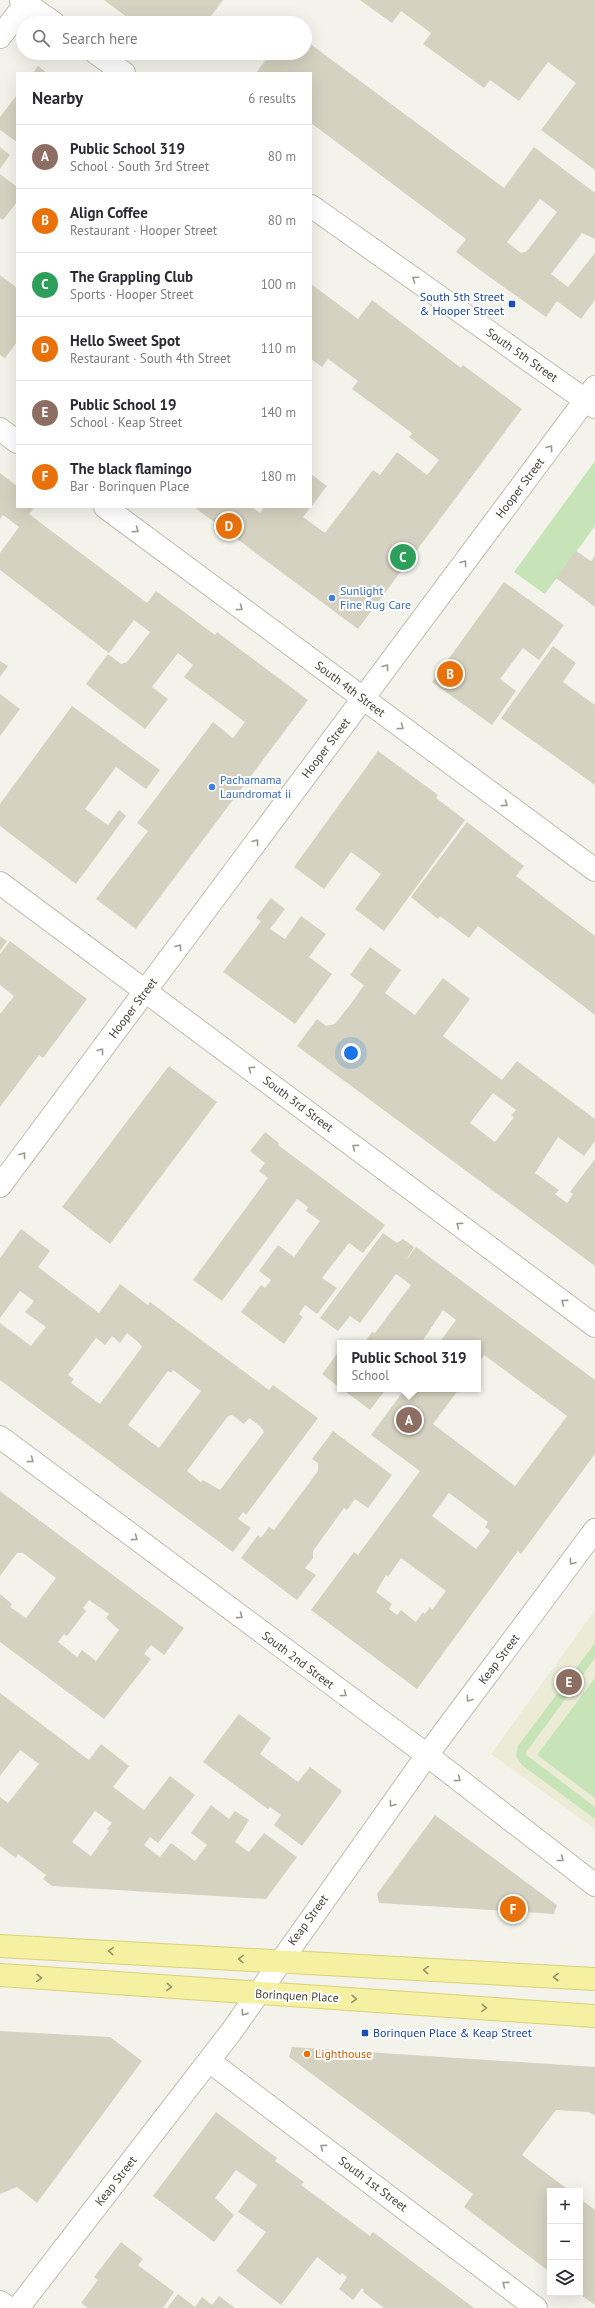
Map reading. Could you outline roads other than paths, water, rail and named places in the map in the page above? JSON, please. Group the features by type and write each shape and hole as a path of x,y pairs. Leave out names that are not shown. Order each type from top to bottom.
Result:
{"main road":[{"path":"0,1946 280,1960 595,1979"},
{"name":"Borinquen Place","path":"0,1975 595,2016"}],"street":[{"path":"0,37 25,1 45,16"},
{"path":"106,60 123,72"},
{"name":"South 5th Street","path":"312,207 592,398"},
{"name":"Hooper Street","path":"0,1186 363,699 592,398"},
{"path":"0,429 16,441"},
{"name":"South 4th Street","path":"106,508 595,870"},
{"name":"South 3rd Street","path":"0,883 595,1326"},
{"name":"South 2nd Street","path":"0,1437 427,1755 595,1885"},
{"name":"Keap Street","path":"18,2308 209,2061 427,1755 595,1530"},
{"name":"South 1st Street","path":"209,2061 536,2308"},
{"path":"0,2302 9,2308"}],"place":[{"name":"South 5th Street & Hooper Street","path":"512,304"},
{"name":"Hello Sweet Spot","path":"229,526"},
{"name":"The Grappling Club","path":"403,557"},
{"name":"Sunlight Fine Rug Care","path":"332,598"},
{"name":"Align Coffee","path":"450,674"},
{"name":"Pachamama Laundromat ii","path":"212,787"},
{"name":"Public School 319","path":"409,1420"},
{"name":"Public School 19","path":"569,1682"},
{"name":"The black flamingo","path":"513,1909"},
{"name":"Borinquen Place & Keap Street","path":"365,2033"},
{"name":"Lighthouse","path":"307,2054"}]}
